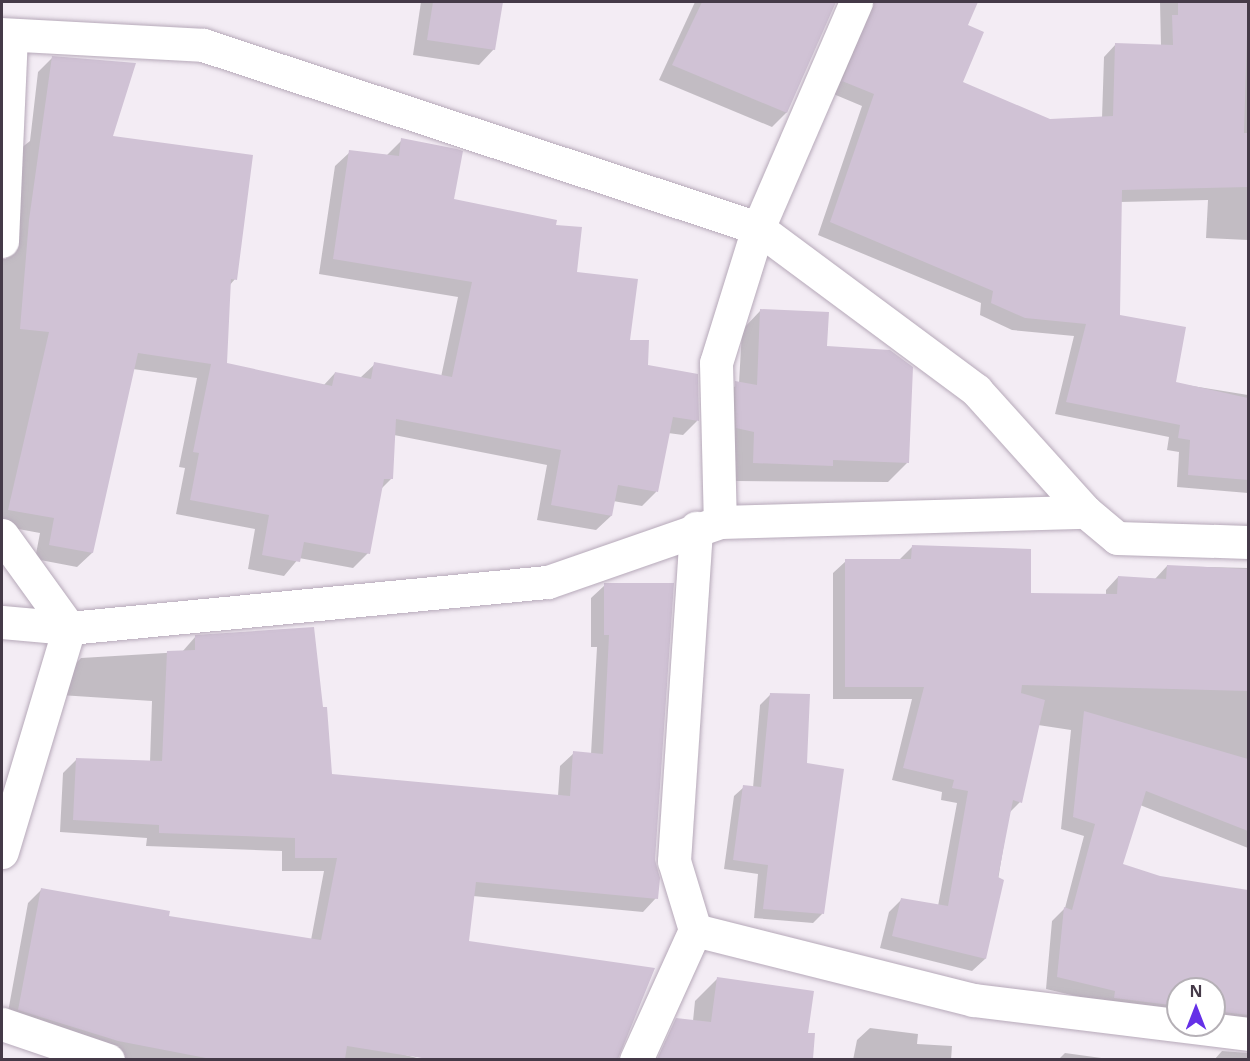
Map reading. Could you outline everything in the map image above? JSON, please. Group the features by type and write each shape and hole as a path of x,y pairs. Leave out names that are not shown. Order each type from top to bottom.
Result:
{"street":[{"path":"636,1059 695,930 674,861 708,525 716,363 758,228 856,2"},
{"path":"2,241 6,35 203,45 758,228 975,390 1086,512 1117,538 1248,542"},
{"path":"2,622 69,628 548,582 708,525 1086,512"},
{"path":"2,535 69,628"},
{"path":"2,852 69,628"},
{"path":"695,930 973,1000 1248,1034"},
{"path":"2,1024 108,1059"}],"building":[{"path":"433,2 503,2 495,50 427,40"},
{"path":"702,2 836,2 787,113 672,65"},
{"path":"874,2 978,2 968,25 984,32 963,82 1050,119 1113,116 1115,43 1173,45 1172,15 1178,15 1178,2 1248,2 1244,133 1248,133 1248,187 1122,190 1120,315 1186,327 1176,382 1248,398 1248,480 1188,475 1190,440 1178,438 1180,425 1066,402 1086,324 1025,318 991,303 993,291 830,222 874,94 842,81"},
{"path":"52,56 136,63 113,136 253,155 237,280 231,279 227,363 332,386 335,372 371,379 374,362 452,377 472,282 333,259 349,150 399,156 401,138 457,149 463,151 454,199 557,220 556,225 582,227 577,272 638,279 630,340 649,340 648,365 698,374 699,421 673,417 658,492 618,485 612,516 551,505 561,450 396,419 393,479 384,479 370,554 304,542 300,562 262,555 269,515 190,500 199,453 193,452 211,364 138,353 93,553 49,545 54,518 8,510 49,332 20,329 29,220"},
{"path":"760,309 829,312 827,346 890,350 913,367 909,463 833,460 833,466 753,463 754,432 736,428 735,381 757,385"},
{"path":"912,545 1031,549 1031,593 1117,594 1118,576 1166,579 1167,565 1248,569 1248,691 1022,685 1021,693 1045,700 1022,803 1013,800 998,877 1004,880 986,959 892,936 901,898 948,906 968,791 952,788 954,780 903,768 924,687 845,687 845,559 911,559"},
{"path":"604,583 674,583 655,860 660,878 658,899 476,882 469,941 655,968 618,1059 428,1059 347,1046 345,1059 211,1059 118,1041 18,1010 41,888 170,911 169,916 321,940 337,858 295,858 295,838 159,833 159,825 73,820 76,758 162,761 167,651 195,650 195,635 314,627 323,707 327,707 332,774 570,796 573,751 603,754 609,635 604,635"},
{"path":"770,693 810,694 807,763 844,769 824,914 763,909 768,865 733,860 743,785 761,787"},
{"path":"1084,711 1248,759 1248,831 1146,791 1123,864 1160,876 1248,890 1248,1015 1226,1012 1226,977 1166,977 1166,1004 1114,998 1115,991 1057,977 1064,907 1072,910 1095,824 1073,817"},
{"path":"717,977 814,991 808,1033 815,1033 813,1059 657,1059 676,1018 711,1022"}]}
